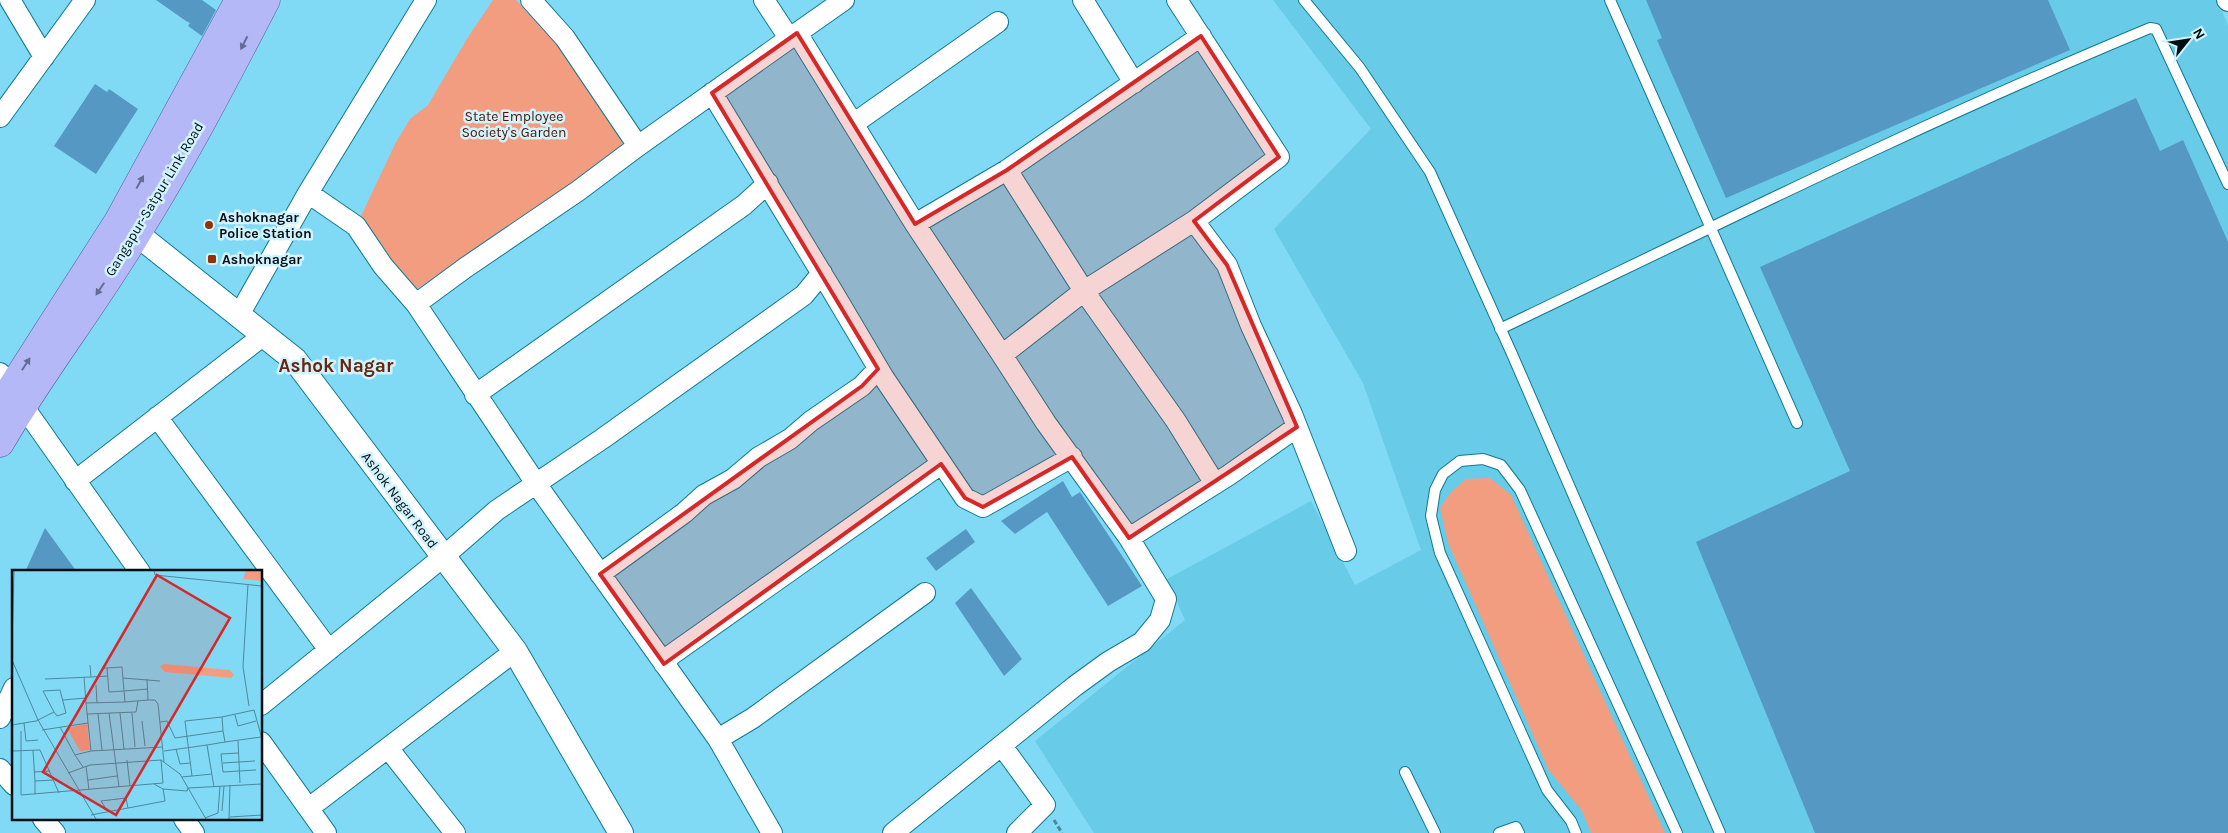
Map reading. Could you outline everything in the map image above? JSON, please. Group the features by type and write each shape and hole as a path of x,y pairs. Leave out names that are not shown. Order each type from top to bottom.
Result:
{"main road":[{"name":"Gangapur-Satpur Link Road","path":"128,227 240,0"},
{"name":"Gangapur-Satpur Link Road","path":"0,443 8,393 128,227 226,79 266,0"}],"street":[{"path":"10,0 44,57"},
{"path":"0,117 85,0"},
{"path":"239,315 308,193 426,0"},
{"path":"531,0 565,38 638,146"},
{"path":"764,0 793,36 853,124 915,224 1046,423 1130,538 1166,599 1160,620 1142,642 1108,662 1075,686 892,833"},
{"path":"1083,0 1134,83"},
{"path":"1002,355 1084,291 1194,221 1279,157 1177,0"},
{"path":"416,304 465,268 578,192 638,146 842,1"},
{"path":"853,124 998,22"},
{"path":"915,224 1007,170 1201,36"},
{"path":"712,93 878,369 965,498 983,506 1072,457"},
{"path":"1007,170 1084,291 1176,421 1215,484"},
{"path":"476,395 744,205 768,184"},
{"path":"308,193 356,226 383,266 416,304 537,485 718,739 772,833"},
{"path":"1194,221 1226,264 1251,326 1297,427 1346,550"},
{"name":"Ashok Nagar Road","path":"128,227 295,360 515,651 621,833"},
{"path":"262,704 443,558 498,510 537,485 804,294 822,273"},
{"path":"75,481 264,335"},
{"path":"600,574 684,513 704,496 733,479 759,457 790,439 811,421 862,386 878,369"},
{"path":"8,393 75,481 139,570"},
{"path":"158,417 329,650"},
{"path":"1130,538 1215,484 1297,427"},
{"path":"664,664 671,655 941,464"},
{"path":"718,739 753,718 925,594"},
{"path":"308,808 515,651"},
{"path":"0,718 12,692"},
{"path":"262,743 326,833"},
{"path":"1002,746 1044,805 1017,833"},
{"path":"388,748 455,833"},
{"path":"0,769 12,783"},
{"path":"44,820 55,833"},
{"path":"185,820 194,833"}],"lane":[{"path":"1304,0 1360,68 1430,172 1720,833"},
{"path":"1610,0 1797,424"},
{"path":"1500,328 1710,228 2066,63 2150,28 2156,29 2228,184"},
{"path":"1576,833 1571,821 1547,790 1440,553 1431,516 1435,490 1443,474 1460,461 1484,459 1501,464 1520,490 1677,833"},
{"path":"1405,772 1435,833"},
{"path":"1499,833 1516,827 1520,833"}],"highlighted area":[{"path":"797,33 915,224 1007,170 1201,36 1279,157 1194,221 1227,265 1297,427 1129,538 1072,457 983,507 965,498 941,464 664,664 600,574 862,386 878,369 712,93"}],"shaded area":[{"path":"1273,0 2217,0 2228,25 2228,833 1094,833 1035,741 1185,620 1167,579 1311,501 1355,585 1421,550 1363,383 1274,229 1371,129"}],"green space":[{"name":"State Employee Society's Garden","path":"493,0 516,0 561,45 629,143 562,191 417,289 390,261 361,216 395,144 410,119 428,105 468,37"},
{"path":"1490,478 1511,495 1665,833 1591,833 1582,811 1548,769 1448,543 1440,508 1451,492 1466,479"}],"building":[{"path":"156,0 202,0 216,10 202,36 188,26 190,23"},
{"path":"1646,0 2048,0 2070,50 1726,198 1657,40 1662,38"},
{"path":"95,84 107,92 109,89 138,109 96,174 54,146"},
{"path":"2136,98 2160,151 2183,140 2228,242 2228,833 1815,833 1696,542 1850,471 1760,267"},
{"path":"1063,481 1072,497 1080,492 1142,586 1108,606 1047,512 1015,534 1001,521"},
{"path":"45,528 76,570 26,570"},
{"path":"966,529 975,542 936,571 926,558"},
{"path":"971,588 1022,659 1004,676 955,603"}],"place":[{"name":"Ashoknagar Police Station","path":"209,225"},
{"name":"Ashoknagar","path":"212,259"}],"district":[{"name":"Ashok Nagar","path":"336,365"}]}
